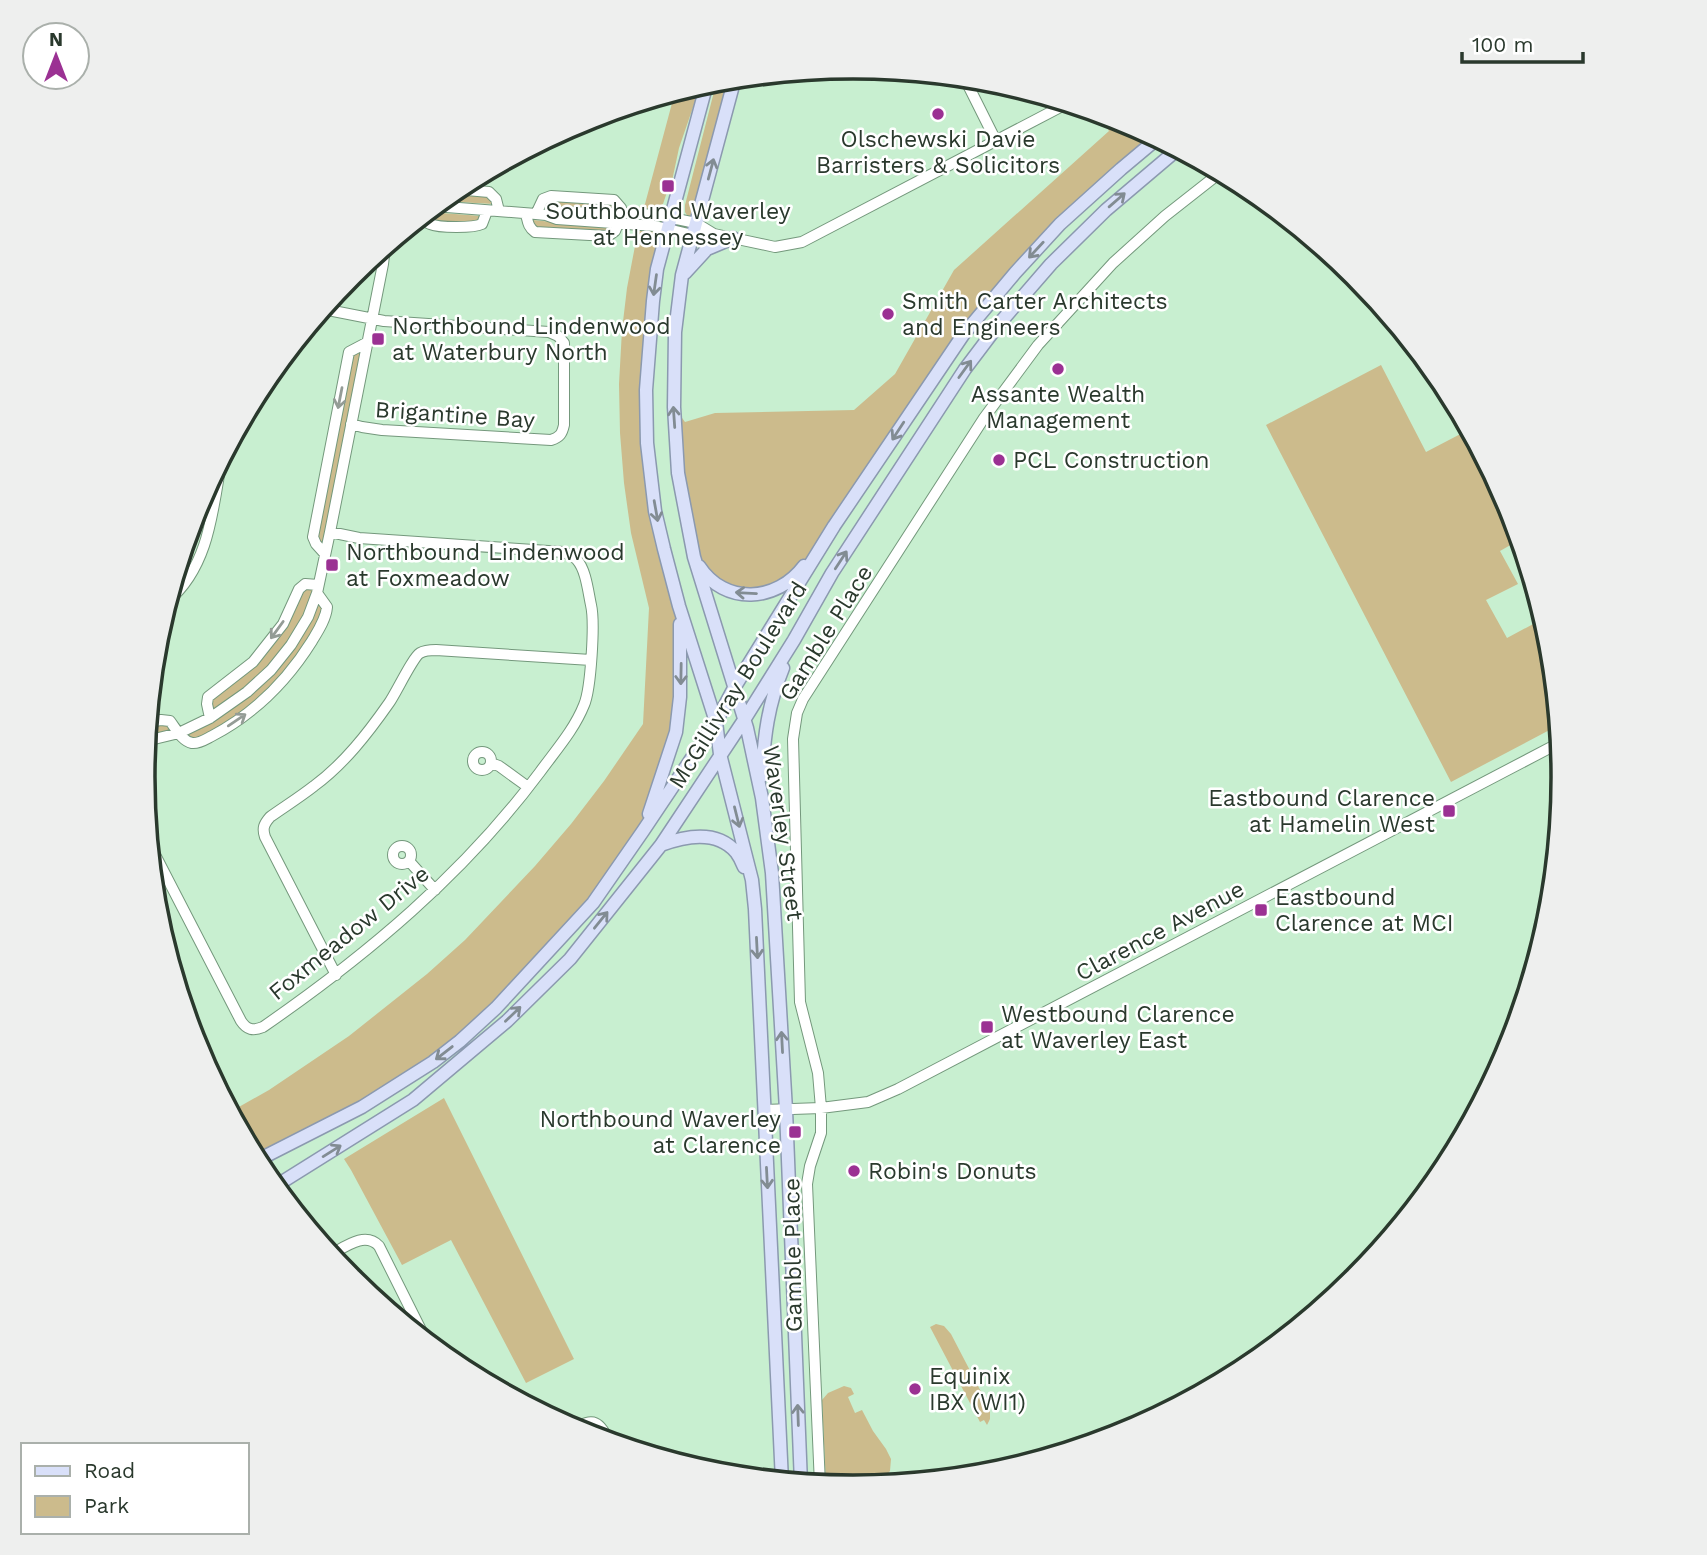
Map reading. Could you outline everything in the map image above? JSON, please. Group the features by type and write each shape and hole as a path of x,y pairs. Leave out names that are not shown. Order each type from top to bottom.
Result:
{"main road":[{"name":"Waverley Street","path":"732,90 682,275 675,332 674,407 678,474 694,557 744,720 762,798 772,873 786,1110 801,1474"},
{"name":"Waverley Street","path":"704,95 657,269 646,390 647,443 664,549 716,722 720,754 752,880 782,1472"},
{"name":"McGillivray Boulevard","path":"266,1156 362,1107 433,1062 496,1009 593,903 716,722 734,688 834,526 963,335 1031,255 1070,215 1150,145"},
{"name":"McGillivray Boulevard","path":"284,1181 413,1100 507,1021 570,959 661,845 744,720 832,573 942,402 999,324 1051,264 1090,225 1171,155"},
{"path":"682,275 707,250 733,238"},
{"path":"694,557 705,576 720,587 733,593 758,594 774,589 800,572 834,526"},
{"path":"643,831 676,732 681,658 679,606"},
{"path":"762,798 766,722 773,695 794,640"},
{"path":"661,845 677,839 699,836 719,839 736,851 752,880"}],"street":[{"path":"970,89 996,141"},
{"path":"450,208 536,214 556,219 657,215 670,224 775,247 802,242 1056,109"},
{"name":"Gamble Place","path":"820,1475 807,1184 821,1133 821,1108 818,1073 800,1002 793,739 797,713 803,699 984,418 1038,345 1113,263 1165,216 1213,178"},
{"path":"475,191 489,192 496,199 499,211"},
{"path":"551,196 614,200 621,208 619,218 615,231 608,236 535,232 528,225 543,200 551,196"},
{"path":"428,223 473,228 482,224 487,211"},
{"path":"156,739 179,733 210,718 247,692 271,670 292,645 308,617 318,589 383,261"},
{"path":"334,311 372,318"},
{"name":"Brigantine Bay","path":"351,424 382,430 541,441 558,438 562,433 565,351 564,343 558,336 550,332 372,318"},
{"path":"325,554 313,537 349,352 368,342"},
{"path":"182,586 194,571 204,547 214,497"},
{"name":"Foxmeadow Drive","path":"161,865 245,1027 250,1030 263,1027 336,975 419,906 505,816 581,714 589,688 593,615 582,566 576,557 564,552 359,538 330,532"},
{"path":"157,721 170,721 185,740 194,744 220,732 254,709 304,654 326,613 327,607 318,589 305,584 299,589 283,624 253,662 208,697 210,718"},
{"path":"336,975 265,837 264,823 316,785 370,731 419,653 436,650 591,660"},
{"name":"Clarence Avenue","path":"764,1110 821,1108 867,1102 898,1089 1551,748"},
{"path":"491,763 528,787"},
{"path":"409,862 435,890"},
{"path":"339,1250 360,1240 374,1240 418,1324"},
{"path":"586,1423 598,1423 603,1429"}],"green space":[{"path":"728,90 696,209 690,217 685,212 714,93"},
{"path":"696,97 679,148 672,181 668,181 663,204 655,209 637,208 645,204 672,103"},
{"path":"1106,127 1150,145 1121,169 988,304 800,572 774,589 733,593 694,557 674,407 685,422 715,413 854,410 895,374 954,270 1109,131"},
{"path":"470,194 486,195 493,204 458,202"},
{"path":"549,200 613,204 616,210 543,207"},
{"path":"442,213 481,216 476,224 431,221"},
{"path":"531,221 612,228 610,232 535,228"},
{"path":"639,225 669,225 658,269 647,443 679,606 680,697 643,831 593,903 496,1008 433,1062 266,1155 238,1108 349,1036 465,940 571,824 643,724 649,608 631,533 620,433 619,384 627,288"},
{"path":"368,342 325,554 316,544 349,352"},
{"path":"1381,365 1426,452 1462,433 1499,510 1512,544 1500,551 1518,584 1486,600 1507,638 1535,623 1551,729 1451,782 1266,425"},
{"path":"318,585 324,600 321,616 302,649 277,681 247,708 195,741 179,733 209,718 207,704 283,624 299,589"},
{"path":"161,720 179,733 156,739 157,721"},
{"path":"444,1098 574,1359 526,1383 451,1240 402,1265 344,1159"},
{"path":"936,1324 944,1326 951,1334 990,1409 987,1425 984,1420 980,1422 930,1327"},
{"path":"844,1386 851,1388 854,1394 848,1397 855,1413 862,1410 891,1459 890,1471 886,1475 826,1475 822,1400 828,1393"}],"place":[{"name":"Olschewski Davie Barristers & Solicitors","path":"938,114"},
{"name":"Southbound Waverley at Hennessey","path":"668,186"},
{"name":"Smith Carter Architects and Engineers","path":"888,314"},
{"name":"Northbound Lindenwood at Waterbury North","path":"378,339"},
{"name":"Assante Wealth Management","path":"1058,369"},
{"name":"PCL Construction","path":"999,460"},
{"name":"Northbound Lindenwood at Foxmeadow","path":"332,565"},
{"name":"Eastbound Clarence at Hamelin West","path":"1449,811"},
{"name":"Eastbound Clarence at MCI","path":"1261,910"},
{"name":"Westbound Clarence at Waverley East","path":"987,1027"},
{"name":"Northbound Waverley at Clarence","path":"795,1132"},
{"name":"Robin's Donuts","path":"854,1171"},
{"name":"Equinix IBX (WI1)","path":"915,1389"}]}
